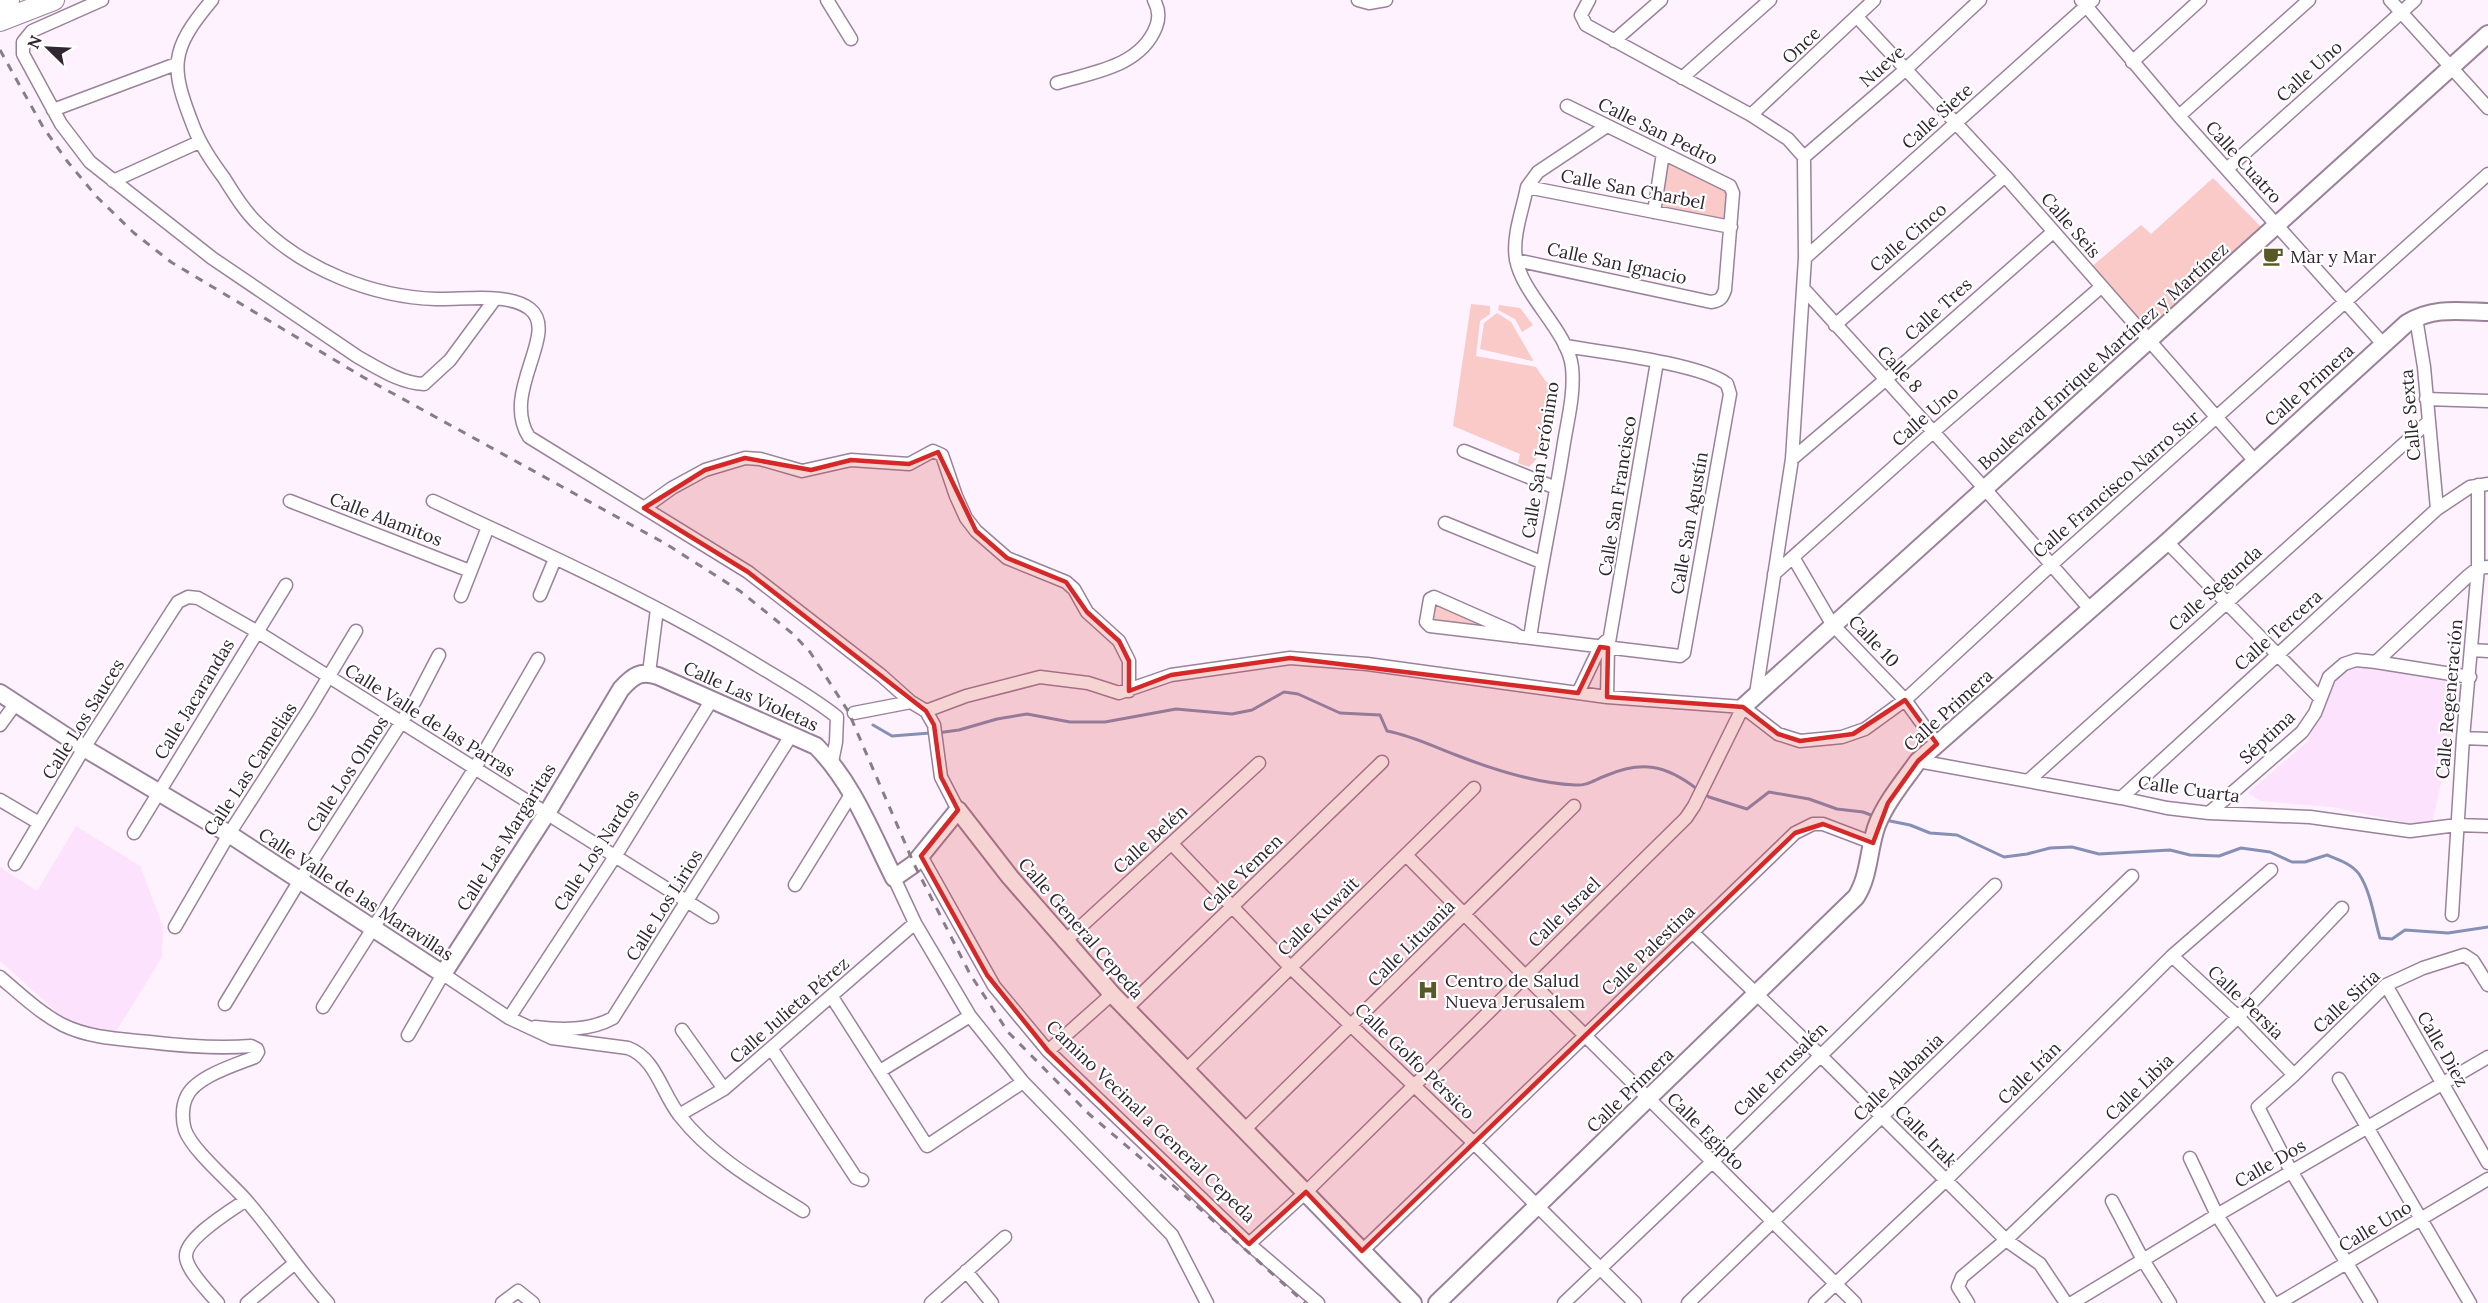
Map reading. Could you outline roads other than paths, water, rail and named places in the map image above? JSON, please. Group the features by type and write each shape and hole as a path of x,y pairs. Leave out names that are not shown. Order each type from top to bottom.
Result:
{"main road":[{"path":"0,4 9,0"},
{"path":"0,21 54,0"}],"street":[{"path":"102,0 32,31 26,36 22,47 33,75 73,142 90,162 212,258 331,340 387,373 414,383 424,384 450,360 495,299"},
{"path":"212,0 186,33 176,64 182,93 200,142 238,200 258,225 281,244 311,263 360,285 400,296 495,299 528,307 535,313 539,323 539,334 520,398 520,420 525,431 536,443 644,508 672,488 705,470 745,458 760,459 796,470 811,471 851,460 909,464 933,451 938,452 942,455 966,518 976,531 1007,558 1066,582 1074,589 1087,612 1119,640 1129,661 1129,690"},
{"path":"826,0 851,39"},
{"path":"1057,83 1119,64 1133,57 1144,47 1158,23 1159,11 1154,0"},
{"path":"1358,0 1369,3 1386,0"},
{"path":"1589,0 1582,10 1582,20 1614,41 1751,115 1788,139 1804,157 1803,288 1792,459 1756,694"},
{"path":"1614,41 1662,0"},
{"path":"1682,78 1770,0"},
{"name":"Once","path":"1751,115 1874,0"},
{"name":"Nueve","path":"1804,157 1905,70 1980,0"},
{"path":"2132,62 2200,0"},
{"path":"2179,116 2309,0"},
{"path":"2390,0 2488,108"},
{"name":"Calle Uno","path":"2227,169 2415,0"},
{"name":"Calle Cuatro","path":"2087,2 2132,62 2383,344"},
{"name":"Calle Siete","path":"1804,258 1956,123 2087,2"},
{"name":"Calle Seis","path":"1857,17 2005,176 2254,460"},
{"name":"Boulevard Enrique Martínez y Martínez","path":"1743,707 1832,624 1985,489 2488,34"},
{"path":"53,110 176,64"},
{"name":"Calle San Pedro","path":"1568,106 1725,183 1733,189 1731,227"},
{"path":"1527,187 1538,172 1606,126"},
{"path":"113,181 200,142"},
{"path":"1654,212 1663,153"},
{"name":"Calle Francisco Narro Sur","path":"1743,707 1778,734 1800,741 1853,734 1865,729 1905,700 2051,565 2217,419 2488,174"},
{"name":"Calle Cinco","path":"1835,325 2005,176"},
{"name":"Calle San Charbel","path":"1527,187 1731,227"},
{"name":"Calle San Jerónimo","path":"1525,637 1556,488 1573,387 1572,365 1565,346 1520,273 1516,260 1515,246 1527,187"},
{"name":"Calle San Ignacio","path":"1516,260 1711,302 1718,301 1725,290 1731,227"},
{"name":"Calle Tres","path":"1792,459 2053,232"},
{"name":"Calle Uno","path":"1774,574 1933,432 2101,287"},
{"name":"Calle 8","path":"1803,288 2090,609"},
{"path":"2416,318 2433,311 2488,312"},
{"name":"Calle Primera","path":"1437,1303 1856,897 1866,877 1877,826 1888,803 1918,761 2167,542 2383,344 2416,318"},
{"name":"Calle Sexta","path":"2416,318 2437,509"},
{"path":"1565,346 1657,362"},
{"name":"Calle San Agustín","path":"1606,644 1680,656 1686,648 1730,394 1727,384 1722,380 1657,362"},
{"name":"Calle San Francisco","path":"1607,697 1606,644 1657,362"},
{"path":"2426,399 2488,401"},
{"name":"Calle Segunda","path":"2028,781 2427,423"},
{"path":"1464,451 1556,488"},
{"name":"Calle Tercera","path":"2121,798 2437,509 2460,491 2483,484"},
{"name":"Calle Regeneración","path":"2452,915 2463,738 2483,568 2483,484"},
{"name":"Calle Alamitos","path":"290,501 470,571"},
{"path":"433,501 609,582 727,647 820,704 846,715 911,702"},
{"name":"Calle General Cepeda","path":"644,508 748,572 882,676 911,702 926,711 934,725 941,777 958,810 1010,877 1064,942 1126,1009 1413,1303"},
{"path":"1445,523 1541,562"},
{"path":"461,596 488,527"},
{"path":"2167,542 2320,698"},
{"name":"Calle 10","path":"1793,557 1832,624 1905,700 1937,744"},
{"path":"540,595 555,559"},
{"path":"2376,662 2483,568"},
{"name":"Calle Jacarandas","path":"134,833 286,585"},
{"name":"Calle Valle de las Parras","path":"188,597 198,598 256,631 400,724 616,855 712,917"},
{"name":"Calle Los Sauces","path":"15,864 84,748 171,611 178,602 188,597"},
{"path":"1525,637 1434,597 1430,599 1426,622 1430,626 1525,637 1606,644"},
{"path":"649,673 657,609"},
{"name":"Calle Las Camelias","path":"176,927 229,834 356,631"},
{"name":"Calle San Francisco","path":"1578,693 1606,644"},
{"path":"2472,650 2488,651"},
{"name":"Calle Los Olmos","path":"225,1004 300,880 400,724 439,655"},
{"path":"926,711 966,696 1040,677 1080,682 1115,693 1171,675 1298,658 1367,664 1607,697 1743,707"},
{"path":"323,1007 372,926 475,768 538,659"},
{"name":"Séptima","path":"2209,813 2302,732 2314,713 2329,677 2343,664 2356,660 2376,662 2470,678"},
{"name":"Calle Las Violetas","path":"649,673 816,746 832,762 852,793"},
{"name":"Calle Las Margaritas","path":"408,1035 443,974 547,813 621,689 632,677 649,673"},
{"name":"Calle Valle de las Maravillas","path":"0,693 84,748 229,834 509,1018 557,1040 628,1048 638,1052 646,1059 679,1116 722,1157 803,1211"},
{"name":"Calle Los Nardos","path":"509,1018 616,855 711,701"},
{"path":"0,725 16,704"},
{"name":"Calle Israel","path":"1249,1244 1306,1192 1412,1085 1686,818 1743,707"},
{"path":"832,762 836,742 846,715"},
{"name":"Calle Los Lirios","path":"525,1027 561,1030 606,1022 613,1018 792,734"},
{"path":"2463,738 2488,739"},
{"name":"Calle Cuarta","path":"1918,761 2167,808 2209,813 2310,817 2410,831 2457,825 2488,826"},
{"name":"Calle Yemen","path":"1126,1009 1382,762"},
{"name":"Calle Belén","path":"1064,942 1259,763"},
{"name":"Calle Kuwait","path":"1186,1070 1474,788"},
{"path":"852,793 915,923 970,1016 1023,1082 1172,1235 1207,1303"},
{"path":"795,885 852,793"},
{"path":"0,800 39,823"},
{"name":"Calle Lituania","path":"1245,1129 1574,806"},
{"path":"894,878 921,856 958,810"},
{"name":"Calle Palestina","path":"1362,1251 1795,833 1813,824 1823,824 1873,843"},
{"name":"Calle Golfo Pérsico","path":"1172,844 1291,968 1474,1143 1635,1303"},
{"name":"Calle Egipto","path":"1406,855 1524,976 1855,1303"},
{"name":"Camino Vecinal a General Cepeda","path":"921,856 994,986 1048,1051 1249,1244 1318,1303"},
{"name":"Calle Irán","path":"1815,1303 1946,1180 2172,956 2271,870"},
{"name":"Calle Alabania","path":"1688,1303 2132,876"},
{"name":"Calle Jerusalén","path":"1564,1303 1712,1162 1995,885"},
{"name":"Calle Libia","path":"1968,1303 1958,1287 1962,1277 2006,1240 2238,1017 2342,908"},
{"name":"Calle Julieta Pérez","path":"679,1116 724,1089 915,923"},
{"name":"Calle Irak","path":"1692,932 1820,1055 2006,1240"},
{"name":"Calle Siria","path":"2291,1171 2259,1112 2260,1103 2294,1075 2386,985 2423,968 2464,955 2477,965 2488,985"},
{"name":"Calle Persia","path":"2172,956 2238,1017 2294,1075"},
{"path":"0,977 46,1015 79,1031 182,1047 250,1046 257,1049 255,1057 215,1073 189,1092 183,1114 185,1130 195,1145 246,1200 328,1303"},
{"name":"Calle Diez","path":"2386,985 2488,1163"},
{"path":"1048,1051 1112,994"},
{"path":"832,997 927,1146 1023,1082"},
{"path":"880,1071 970,1016"},
{"path":"682,1030 724,1089"},
{"path":"771,1048 856,1178 862,1180"},
{"name":"Calle Dos","path":"2072,1303 2291,1171 2488,1057"},
{"path":"2339,1079 2470,1303"},
{"path":"2190,1158 2217,1215 2273,1303"},
{"path":"2291,1171 2371,1303"},
{"name":"Calle Uno","path":"2278,1303 2488,1179"},
{"path":"218,1303 190,1268 186,1258 190,1243 246,1200"},
{"path":"2112,1201 2143,1260 2170,1303"},
{"path":"931,1303 1005,1237"},
{"path":"2006,1240 2040,1264 2066,1303"},
{"path":"247,1303 295,1263"},
{"path":"966,1271 992,1303"},
{"path":"502,1303 515,1292 522,1292 533,1303"}],"waterway":[{"path":"937,733 1027,714 1070,722 1105,722 1176,709 1232,714 1252,710 1284,692 1298,694 1340,713 1380,715 1387,731 1414,738 1485,766 1529,779 1579,785 1618,771 1642,767 1664,770 1697,789"},
{"path":"873,725 892,736 930,733"},
{"path":"1703,793 1747,809 1769,792 1809,799 1837,809 1863,812 1876,817"},
{"path":"1885,820 1910,825 1930,833 1957,835 2004,857 2050,848 2072,847 2099,854 2170,850 2190,855 2219,856 2241,848 2270,852 2292,862 2305,862 2327,855 2340,860 2359,874 2369,897 2380,938 2392,939 2405,930 2448,933 2488,927"}],"railway":[{"path":"0,50 43,127 67,161 97,197 134,233 171,262 363,377 666,544 740,591 793,634 810,652 848,711 914,864 970,974 1008,1032 1089,1114 1189,1199 1305,1303"}],"place":[{"name":"Mar y Mar","path":"2273,256"},
{"name":"Centro de Salud Nueva Jerusalem","path":"1428,990"}]}
